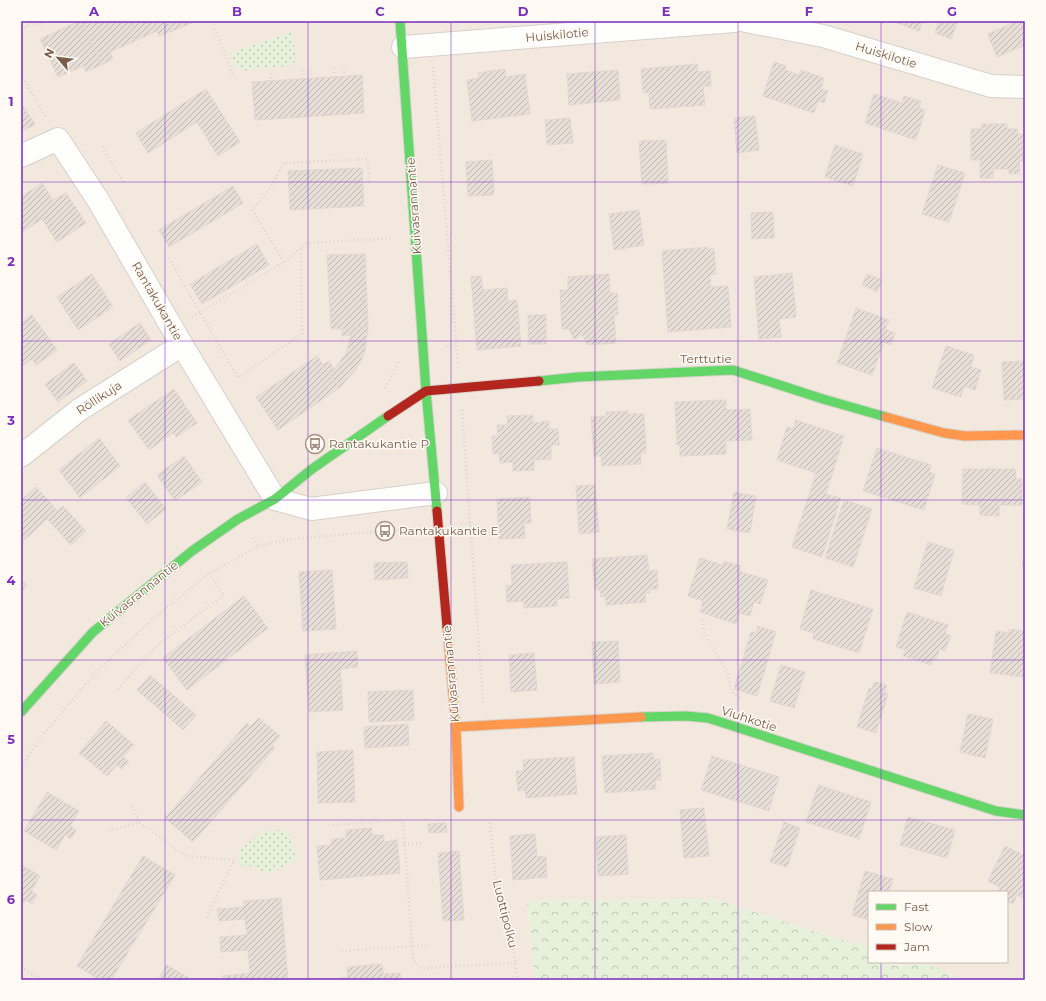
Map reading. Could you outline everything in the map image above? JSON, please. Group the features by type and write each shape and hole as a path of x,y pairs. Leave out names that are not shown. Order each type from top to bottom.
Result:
{"street":[{"name":"Kuivasrannantie","path":"400,21 426,391 456,727 459,807"},
{"name":"Huiskilotie","path":"403,48 734,21"},
{"name":"Huiskilotie","path":"746,21 823,36 992,86 1025,87"},
{"path":"21,156 58,139"},
{"name":"Rantakukantie","path":"58,139 98,200 177,337 274,499"},
{"name":"Röllikuja","path":"21,456 79,410 177,337"},
{"name":"Terttutie","path":"426,391 578,377 733,370 823,399 944,433 965,436 1025,435"},
{"name":"Kuivasrannantie","path":"21,712 93,632 192,551 238,519 274,499 312,469 426,391"},
{"path":"274,499 311,509 436,493"},
{"name":"Viuhkotie","path":"456,727 594,719 686,716 708,718 996,811 1025,815"}],"path":[{"path":"212,21 233,75"},
{"path":"21,29 33,23 41,24"},
{"path":"432,45 471,524 485,725"},
{"path":"334,68 334,77"},
{"path":"344,68 345,76"},
{"path":"303,70 303,79"},
{"path":"310,70 311,78"},
{"path":"271,72 271,81"},
{"path":"21,74 58,139"},
{"path":"102,147 124,183"},
{"path":"284,262 252,210 270,188 284,163 368,159 369,182"},
{"path":"177,337 200,312 284,262 307,243 316,241 416,237"},
{"path":"169,258 238,378 302,334 301,248"},
{"path":"21,766 42,736 97,671 154,618 208,574 259,546 293,539 471,524"},
{"path":"118,689 160,643 224,595 208,574"},
{"path":"703,620 704,633 728,673 731,691 742,699"},
{"path":"132,806 139,822 186,856 234,860 206,919"},
{"path":"333,826 403,820 413,959 418,966 423,968 516,963"},
{"path":"109,831 139,822"},
{"name":"Luottipolku","path":"490,823 498,894 512,935 518,980"},
{"path":"404,844 422,843"},
{"path":"342,951 430,945"},
{"path":"21,967 42,980"}],"shaded area":[{"path":"21,21 1025,21 1025,980 961,980 942,971 921,964 908,966 891,963 1008,963 1008,891 868,891 868,948 713,899 527,901 535,980 21,980"}],"green space":[{"path":"292,32 296,57 293,65 241,71 237,68 230,53"},
{"path":"279,830 291,835 296,860 270,874 250,866 239,866 239,851 263,831"},
{"path":"713,899 868,948 868,963 892,963 897,966 925,964 961,980 535,980 527,901"}],"building":[{"path":"82,21 101,65 86,72 83,66 58,77 40,39"},
{"path":"82,21 127,21 135,41 110,52 113,59 101,65"},
{"path":"127,21 167,21 172,31 159,36 157,31 135,41"},
{"path":"167,21 191,21 192,23 172,31"},
{"path":"892,21 923,21 919,31"},
{"path":"939,21 958,21 951,39 935,33"},
{"path":"1021,21 1025,31 1025,45 997,57 988,34"},
{"path":"774,62 786,66 785,70 799,75 801,70 824,78 821,89 828,91 824,103 818,101 814,113 763,96"},
{"path":"697,64 698,72 710,71 711,86 703,86 705,105 650,109 649,92 643,93 641,69"},
{"path":"505,69 506,77 525,74 530,114 472,121 467,80 479,78 478,73"},
{"path":"618,70 620,100 569,105 567,74"},
{"path":"362,75 364,113 255,120 252,82"},
{"path":"206,89 240,142 218,156 197,122 148,153 136,133"},
{"path":"874,94 902,103 904,96 921,101 919,108 925,110 916,140 865,123"},
{"path":"21,103 35,124 21,132"},
{"path":"755,116 759,150 737,153 734,118"},
{"path":"570,118 573,143 547,145 545,120"},
{"path":"982,124 1007,124 1007,129 1017,129 1018,134 1023,134 1023,161 1019,161 1020,174 1009,174 1009,169 993,169 993,178 980,178 980,160 971,160 971,129 982,129"},
{"path":"666,140 668,183 642,184 639,141"},
{"path":"835,145 863,154 853,186 825,177"},
{"path":"492,160 494,195 468,196 466,162"},
{"path":"938,165 965,173 949,222 922,214"},
{"path":"362,168 364,206 290,210 288,171"},
{"path":"42,183 53,200 66,193 86,223 57,242 42,219 21,233 21,197"},
{"path":"233,186 243,203 169,247 159,230"},
{"path":"639,210 644,245 614,250 609,214"},
{"path":"773,212 774,238 752,239 751,213"},
{"path":"257,244 269,265 202,304 190,284"},
{"path":"708,247 708,249 714,249 716,274 710,275 711,287 728,286 731,327 668,332 662,251"},
{"path":"365,254 368,327 331,329 327,255"},
{"path":"792,273 796,317 779,319 781,337 759,339 754,277"},
{"path":"92,274 113,307 78,330 57,297"},
{"path":"609,274 610,293 617,293 618,314 614,315 616,343 587,345 583,335 574,339 569,329 562,329 560,290 568,290 568,277"},
{"path":"867,274 882,280 877,292 862,285"},
{"path":"481,276 483,290 507,288 508,301 517,300 521,346 477,350 471,277"},
{"path":"856,308 889,320 885,329 895,333 891,345 884,342 872,375 837,363"},
{"path":"32,315 57,350 36,365 32,359 21,367 21,323"},
{"path":"528,315 546,315 546,344 529,344"},
{"path":"140,323 151,340 120,361 109,344"},
{"path":"368,327 365,350 361,361 355,371 339,388 323,365 329,361 334,369 346,354 351,335 342,336 342,328"},
{"path":"946,346 974,355 971,367 981,370 975,390 964,386 961,397 932,388"},
{"path":"317,356 339,388 278,430 256,397"},
{"path":"1025,361 1025,399 1004,400 1002,362"},
{"path":"74,363 87,381 58,402 45,384"},
{"path":"174,389 197,423 176,437 173,433 149,450 128,420"},
{"path":"726,400 726,410 750,409 752,440 726,441 726,454 680,456 680,445 677,445 675,402"},
{"path":"628,411 628,414 644,414 646,453 640,453 641,464 602,466 601,456 594,456 591,417 606,416 606,412"},
{"path":"533,415 533,423 549,421 549,429 558,429 559,445 551,445 551,459 534,460 534,470 513,471 513,462 500,463 499,453 493,454 492,436 498,436 497,425 508,425 507,416"},
{"path":"796,420 844,436 826,494 841,498 822,557 792,547 816,473 777,460 787,427 793,429"},
{"path":"99,438 120,466 80,498 59,470"},
{"path":"877,448 931,465 929,472 935,474 924,510 863,491"},
{"path":"184,456 202,482 175,501 157,475"},
{"path":"963,469 1015,469 1016,479 1022,479 1022,505 999,505 999,516 980,515 980,505 962,504"},
{"path":"145,482 166,509 147,524 126,498"},
{"path":"595,485 599,532 579,534 576,486"},
{"path":"36,487 58,511 63,506 86,531 71,545 47,519 21,543 21,500"},
{"path":"734,492 756,496 750,533 727,529"},
{"path":"530,497 531,523 524,523 525,538 499,539 497,499"},
{"path":"844,500 872,509 853,567 825,558"},
{"path":"928,542 954,550 941,596 914,588"},
{"path":"1025,552 1025,566 1022,566"},
{"path":"647,555 649,571 657,570 658,589 650,589 650,593 645,593 646,602 606,605 605,596 601,597 600,590 595,590 592,559"},
{"path":"700,558 722,565 724,561 741,566 739,571 768,580 760,604 754,602 750,616 740,613 736,624 700,612 703,601 688,596"},
{"path":"407,562 408,578 375,580 374,563"},
{"path":"567,562 569,598 557,599 557,606 524,608 524,601 507,602 506,586 512,585 511,565"},
{"path":"332,570 336,629 303,631 299,572"},
{"path":"21,580 27,585 21,592"},
{"path":"811,590 873,609 859,653 813,639 814,633 800,629"},
{"path":"244,596 268,628 187,690 163,658"},
{"path":"907,612 948,625 945,634 951,636 945,651 940,649 936,660 933,659 931,665 903,656 906,650 896,647"},
{"path":"758,626 776,632 757,696 734,689 751,632 756,633"},
{"path":"1009,629 1025,631 1025,677 990,673 996,631 1009,633"},
{"path":"618,641 620,682 594,684 592,642"},
{"path":"357,651 358,667 340,669 343,710 309,712 305,655"},
{"path":"534,653 537,690 511,692 509,655"},
{"path":"781,665 805,672 794,708 770,701"},
{"path":"150,675 196,715 183,730 137,690"},
{"path":"874,682 887,685 885,693 888,694 876,733 857,727 869,688 872,689"},
{"path":"413,690 414,720 369,722 368,692"},
{"path":"968,714 993,719 985,758 960,752"},
{"path":"259,718 280,736 272,745 275,748 193,842 165,818 247,723 250,727"},
{"path":"106,721 134,745 123,757 129,762 122,769 117,765 107,776 79,753"},
{"path":"408,724 409,745 365,748 364,727"},
{"path":"353,750 355,802 318,803 317,752"},
{"path":"653,753 654,760 660,759 661,780 655,780 656,789 605,793 602,756"},
{"path":"712,756 779,777 769,811 701,790"},
{"path":"574,757 577,794 526,798 525,790 518,791 516,771 524,771 523,760"},
{"path":"818,785 871,802 859,839 806,822"},
{"path":"47,792 79,811 70,826 76,830 71,839 65,835 56,850 24,831"},
{"path":"704,808 709,856 684,858 680,810"},
{"path":"908,817 955,830 947,858 900,845"},
{"path":"784,822 800,828 787,867 770,862"},
{"path":"446,823 447,832 429,833 428,824"},
{"path":"372,828 372,835 384,835 384,842 397,840 397,838 400,873 320,880 317,846 331,845 331,839 346,838 346,830"},
{"path":"535,834 537,857 546,856 547,877 513,880 510,836"},
{"path":"626,835 628,874 598,876 596,837"},
{"path":"1005,846 1025,856 1025,899 1017,895 1013,904 1008,902 1008,891 998,891 1000,887 988,881"},
{"path":"459,851 464,920 443,921 438,853"},
{"path":"143,856 175,875 111,980 100,980 77,966"},
{"path":"21,864 40,876 31,891 37,895 32,904 26,900 21,908"},
{"path":"865,871 893,879 889,891 868,891 868,920 852,915"},
{"path":"281,898 288,980 224,980 223,976 250,973 248,950 221,952 220,937 247,935 245,919 219,921 217,909 244,907 244,901"},
{"path":"382,964 383,974 400,973 401,980 329,980 348,977 347,967"},
{"path":"167,965 192,980 158,980"}],"traffic: fast":[{"path":"400,21 426,391 437,511"},
{"path":"539,381 578,377 733,370 823,399 886,417"},
{"path":"21,712 93,632 192,551 238,519 275,499 312,469 388,416"},
{"path":"641,717 686,716 708,718 996,811 1025,815"}],"traffic: slow":[{"path":"886,417 944,433 965,436 1025,435"},
{"path":"447,627 456,727 459,807"},
{"path":"456,727 641,717"}],"traffic: jam":[{"path":"388,416 426,391 539,381"},
{"path":"437,511 447,627"}],"place":[{"name":"Rantakukantie P","path":"315,444"},
{"name":"Rantakukantie E","path":"385,531"}]}
